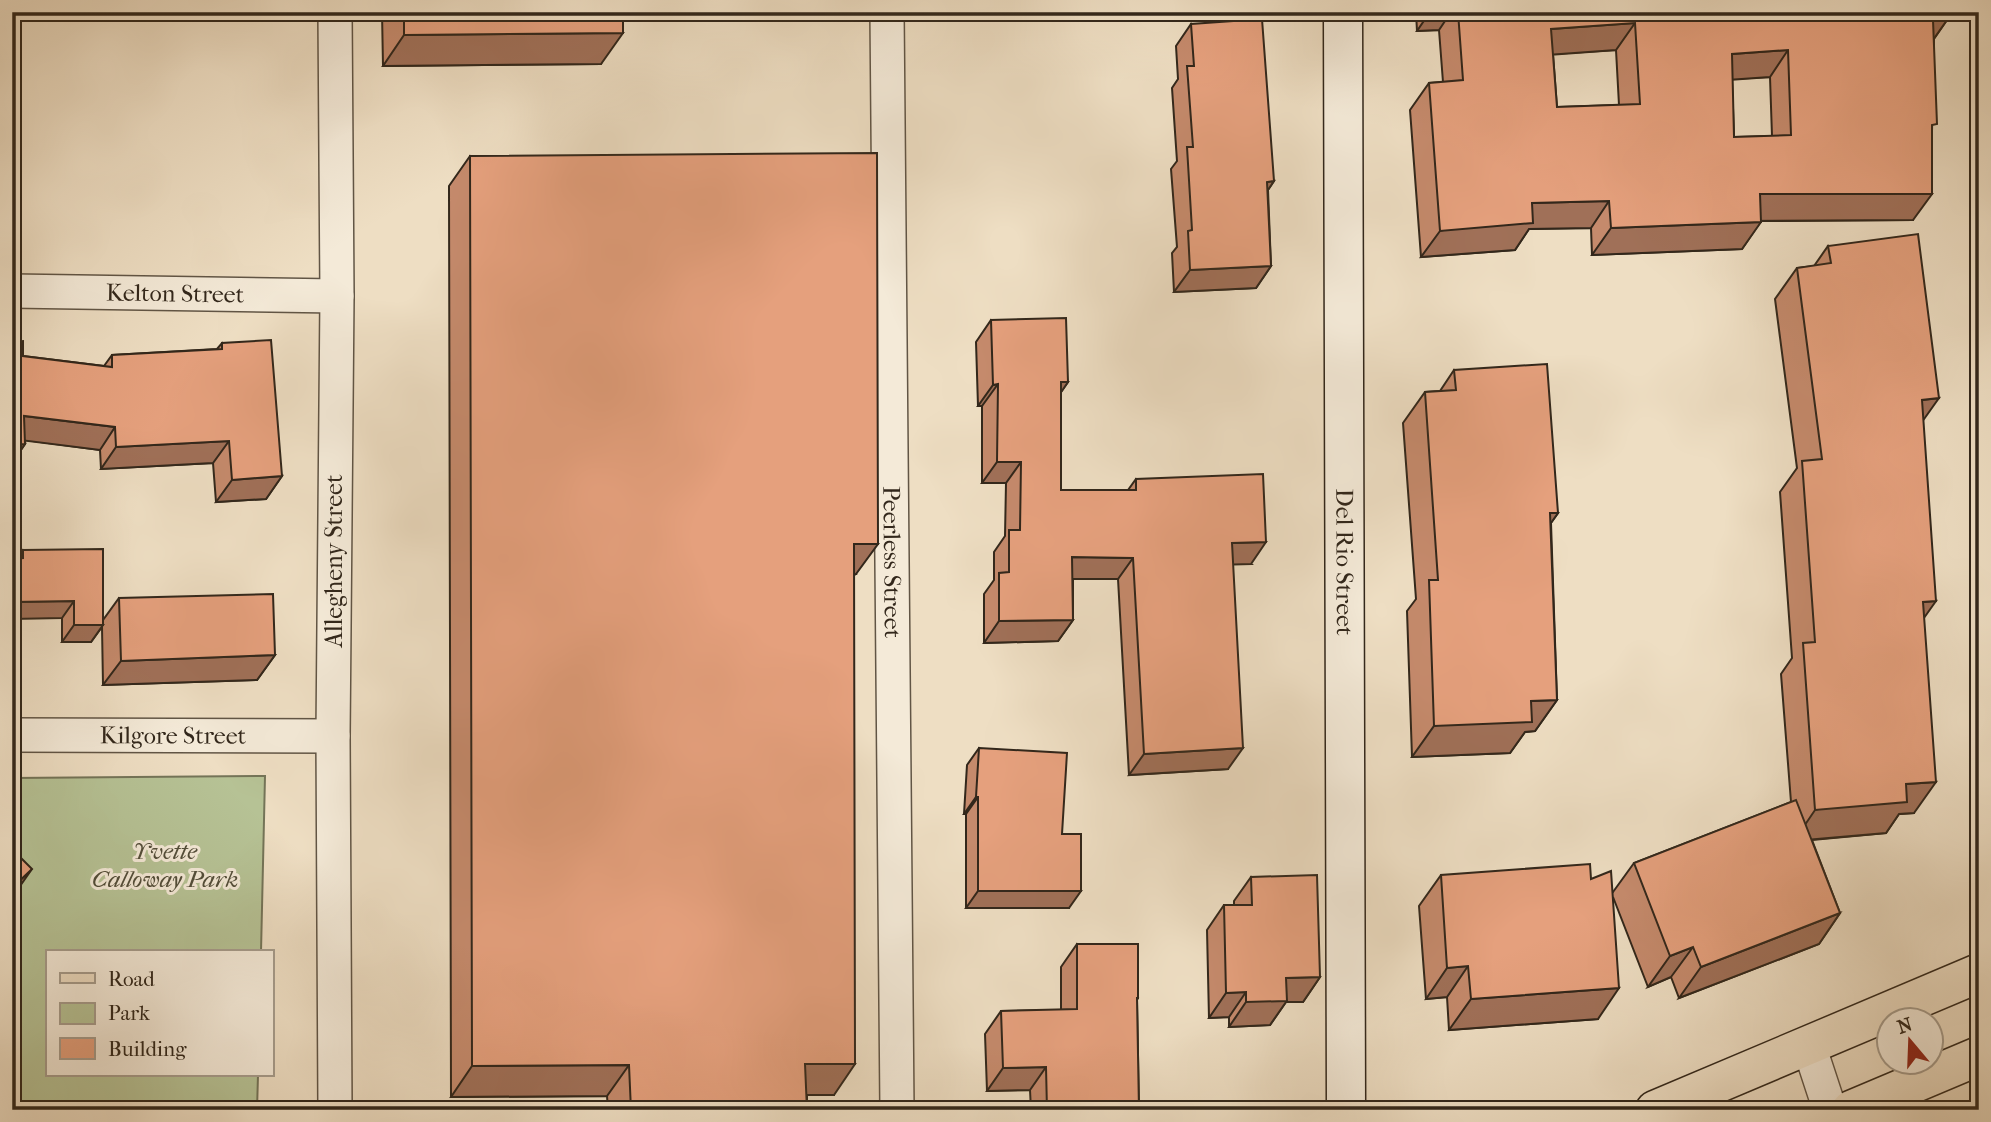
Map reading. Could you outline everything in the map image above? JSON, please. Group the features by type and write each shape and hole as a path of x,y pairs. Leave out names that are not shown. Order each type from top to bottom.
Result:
{"main road":[{"path":"1655,1110 1979,974"},
{"path":"1850,1110 1979,1056"}],"street":[{"name":"Allegheny Street","path":"335,12 335,1110"},
{"name":"Peerless Street","path":"887,12 897,1110"},
{"name":"Del Rio Street","path":"1343,12 1346,1110"},
{"name":"Kelton Street","path":"12,291 337,296"},
{"name":"Kilgore Street","path":"12,735 333,736"},
{"path":"1809,1046 1830,1110"}],"green space":[{"name":"Yvette Calloway Park","path":"265,776 261,950 46,950 46,1076 258,1076 257,1110 12,1110 12,778"}],"building":[{"path":"404,12 623,12 623,33 404,35"},
{"path":"1458,12 1947,12 1947,20 1933,20 1937,124 1932,125 1932,194 1760,194 1761,222 1611,228 1609,201 1532,203 1533,223 1440,231 1429,83 1463,80","holes":["1635,23 1640,104 1557,107 1551,29","1788,50 1791,135 1734,137 1732,54"]},
{"path":"1262,19 1274,181 1267,182 1271,266 1190,270 1188,231 1192,230 1187,147 1193,147 1187,66 1194,66 1191,24"},
{"path":"877,153 878,544 854,544 855,1064 805,1064 807,1110 631,1110 629,1065 472,1066 470,156"},
{"path":"1918,234 1939,398 1922,400 1936,601 1923,602 1936,782 1906,784 1907,802 1815,810 1803,643 1815,642 1802,461 1822,459 1797,268 1831,263 1828,246"},
{"path":"1066,318 1068,382 1061,382 1061,490 1136,490 1136,479 1263,474 1266,542 1232,543 1243,748 1144,754 1133,558 1072,557 1073,620 999,621 999,573 1009,572 1009,530 1020,530 1021,462 997,462 998,384 993,385 991,320"},
{"path":"271,340 282,476 232,480 229,441 116,447 115,427 24,416 25,444 12,445 12,342 23,341 23,356 112,367 112,355 222,349 222,343"},
{"path":"1547,364 1558,513 1550,513 1557,700 1531,701 1532,722 1434,726 1429,580 1438,580 1425,392 1456,390 1454,370"},
{"path":"103,549 103,625 74,625 74,601 12,602 12,559 23,558 23,550"},
{"path":"273,594 275,655 121,661 119,598"},
{"path":"979,748 1067,753 1062,834 1081,834 1081,891 978,891 976,797"},
{"path":"1796,800 1840,913 1701,967 1693,947 1670,956 1634,863"},
{"path":"12,849 32,869 12,888"},
{"path":"1590,864 1591,879 1611,871 1619,988 1471,999 1468,966 1447,968 1441,875"},
{"path":"1317,875 1320,977 1286,978 1287,1001 1246,1002 1246,992 1226,993 1224,905 1252,905 1251,877"},
{"path":"1077,944 1138,944 1139,1110 1047,1110 1046,1067 1003,1068 1001,1011 1077,1009"}]}
